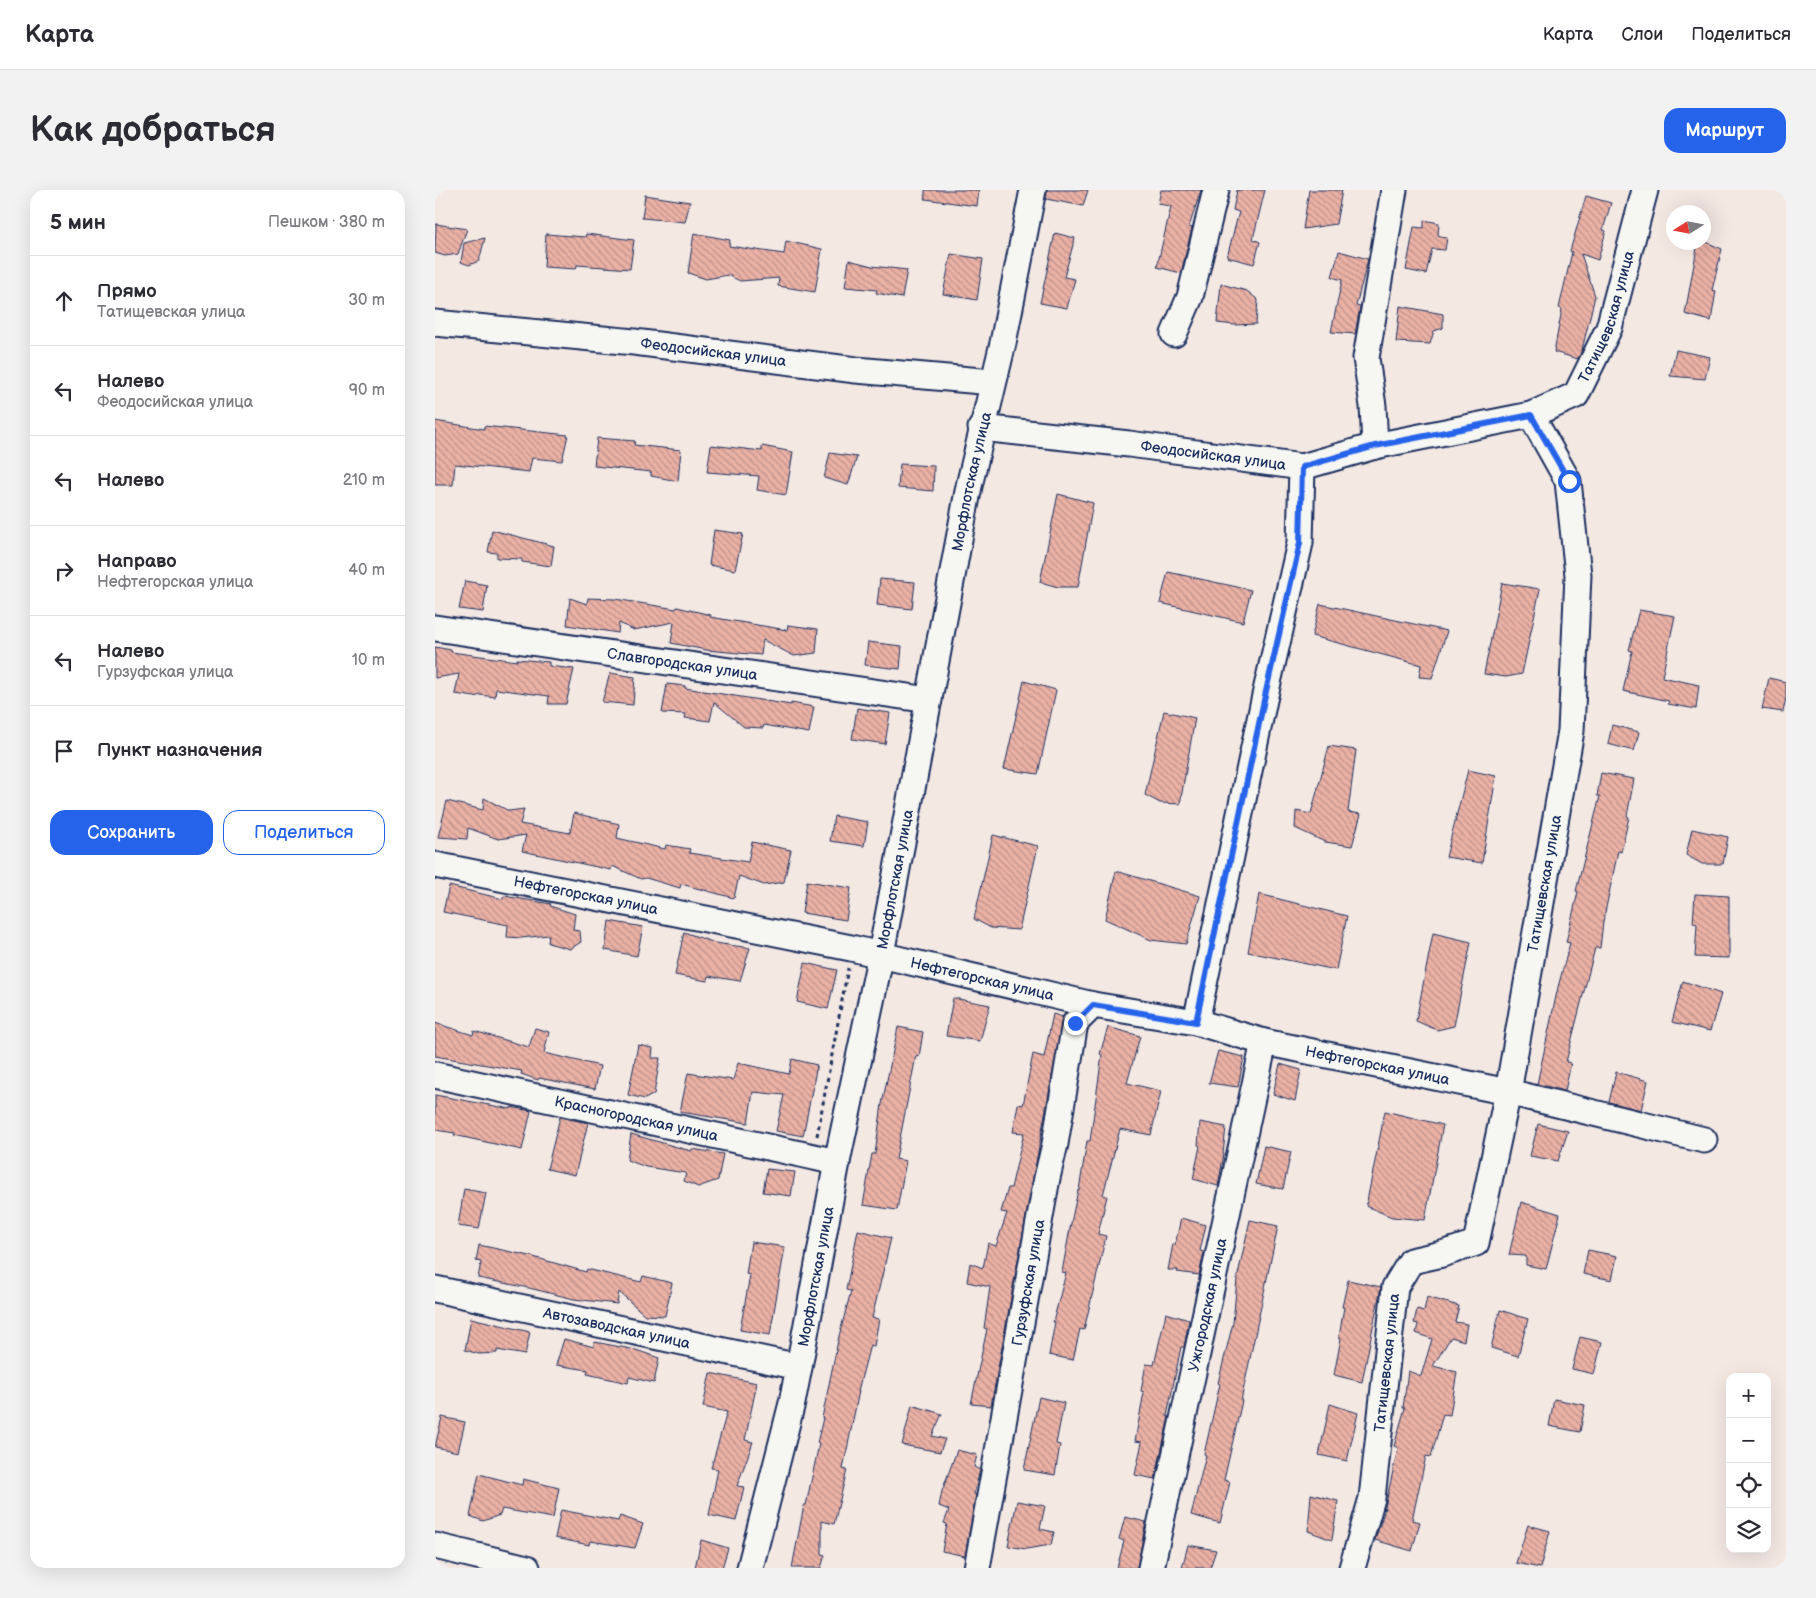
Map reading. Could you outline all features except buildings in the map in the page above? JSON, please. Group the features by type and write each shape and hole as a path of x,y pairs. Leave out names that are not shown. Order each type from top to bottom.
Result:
{"street":[{"name":"Морфлотская улица","path":"750,1568 792,1403 837,1162 881,954 969,486 981,428 1003,343 1033,190"},
{"path":"1174,334 1190,297 1216,190"},
{"path":"1375,446 1373,406 1366,358 1394,190"},
{"name":"Татищевская улица","path":"1352,1568 1372,1498 1395,1288 1411,1262 1477,1243 1508,1092 1571,731 1578,575 1569,481 1531,415 1576,395 1609,328 1645,190"},
{"name":"Феодосийская улица","path":"435,322 634,342 856,370 993,382"},
{"name":"Феодосийская улица","path":"981,428 1129,444 1302,467 1375,446 1531,415"},
{"path":"1196,1022 1264,700 1300,543 1302,467"},
{"name":"Славгородская улица","path":"435,628 929,700"},
{"name":"Нефтегорская улица","path":"435,865 881,954 1093,1005 1196,1022 1264,1042 1508,1092 1704,1140"},
{"name":"Гурзуфская улица","path":"977,1568 1047,1178 1055,1144 1075,1023 1093,1005"},
{"name":"Ужгородская улица","path":"1151,1568 1264,1042"},
{"name":"Красногородская улица","path":"435,1076 837,1162"},
{"name":"Автозаводская улица","path":"435,1289 799,1367"},
{"path":"435,1546 527,1568"}],"path":[{"path":"813,1157 851,948"}],"route":[{"path":"1075,1023 1093,1005 1196,1022 1264,700 1300,543 1302,467 1375,446 1531,415 1569,481"}]}
